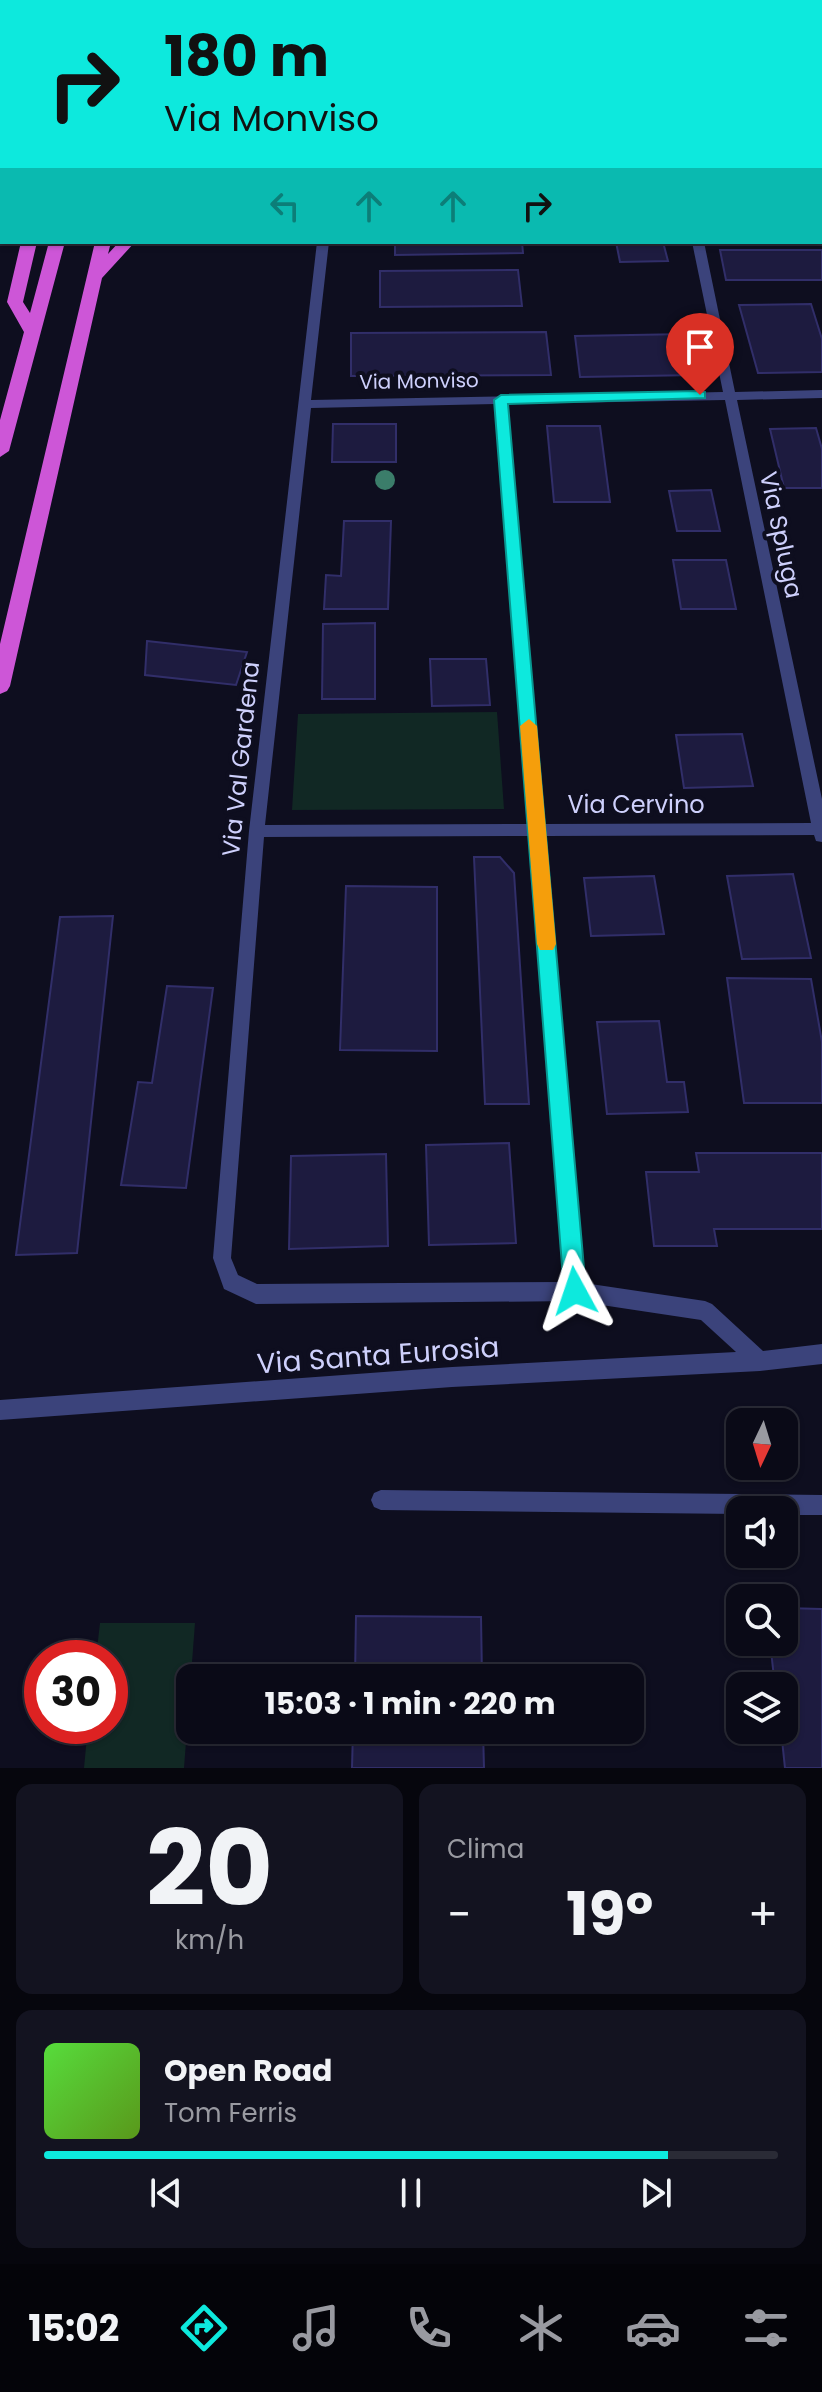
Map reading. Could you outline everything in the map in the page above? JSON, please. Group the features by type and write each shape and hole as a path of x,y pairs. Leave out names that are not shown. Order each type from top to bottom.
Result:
{"highway":[{"path":"29,244 15,302 32,331"},
{"path":"0,451 56,244"},
{"path":"0,686 102,244"},
{"path":"93,278 125,244"}],"street":[{"name":"Via Val Gardena","path":"323,244 257,831 222,1258 231,1282 256,1294 575,1291"},
{"name":"Via Spluga","path":"698,244 822,832"},
{"name":"Via Monviso","path":"304,404 822,394"},
{"path":"501,400 575,1291 705,1311 760,1361"},
{"name":"Via Cervino","path":"257,831 537,829 822,832"},
{"name":"Via Santa Eurosia","path":"0,1410 452,1377 760,1361 822,1354"},
{"path":"381,1500 822,1505"}],"green space":[{"path":"497,712 504,809 292,810 298,714"},
{"path":"100,1623 195,1623 192,1664 176,1664 176,1744 186,1744 184,1768 84,1768 86,1744 128,1744 128,1640 98,1640"}],"building":[{"path":"395,244 522,244 523,253 395,255"},
{"path":"616,244 664,244 668,261 620,262"},
{"path":"720,250 822,250 822,280 726,280"},
{"path":"518,270 522,306 380,307 380,271"},
{"path":"811,304 822,339 822,372 758,373 739,305"},
{"path":"546,332 551,375 351,376 351,333"},
{"path":"688,334 697,375 580,377 575,336"},
{"path":"333,424 396,424 396,462 332,462"},
{"path":"547,426 600,426 610,502 554,502"},
{"path":"816,428 822,449 822,488 784,488 770,429"},
{"path":"711,490 720,531 677,531 669,491"},
{"path":"344,521 391,521 388,609 324,609 326,575 341,576"},
{"path":"673,560 726,560 736,609 681,609"},
{"path":"375,623 375,699 322,699 323,624"},
{"path":"147,641 247,652 236,685 145,675"},
{"path":"430,659 486,659 490,705 432,706"},
{"path":"742,734 753,786 684,788 676,735"},
{"path":"474,857 500,857 514,873 529,1104 485,1104"},
{"path":"793,874 811,958 742,959 727,876"},
{"path":"654,876 664,934 591,936 584,878"},
{"path":"346,886 437,887 437,1051 340,1050"},
{"path":"113,916 77,1253 16,1255 60,917"},
{"path":"727,978 811,979 822,1042 822,1103 744,1103"},
{"path":"167,986 213,988 186,1188 121,1185 138,1082 152,1083"},
{"path":"659,1021 667,1082 684,1082 688,1112 607,1114 597,1022"},
{"path":"509,1143 516,1243 429,1245 426,1145"},
{"path":"696,1153 822,1153 822,1229 714,1229 717,1246 654,1246 646,1172 699,1172"},
{"path":"386,1154 388,1246 289,1249 291,1156"},
{"path":"798,1608 822,1609 822,1768 785,1768 782,1744 798,1744 798,1672 773,1672 772,1656 798,1656"},
{"path":"356,1616 481,1617 482,1664 355,1664"},
{"path":"353,1744 483,1744 484,1768 352,1768"}],"slow traffic":[{"path":"529,726 547,944"}],"route":[{"path":"575,1291 501,400 700,395"}]}
